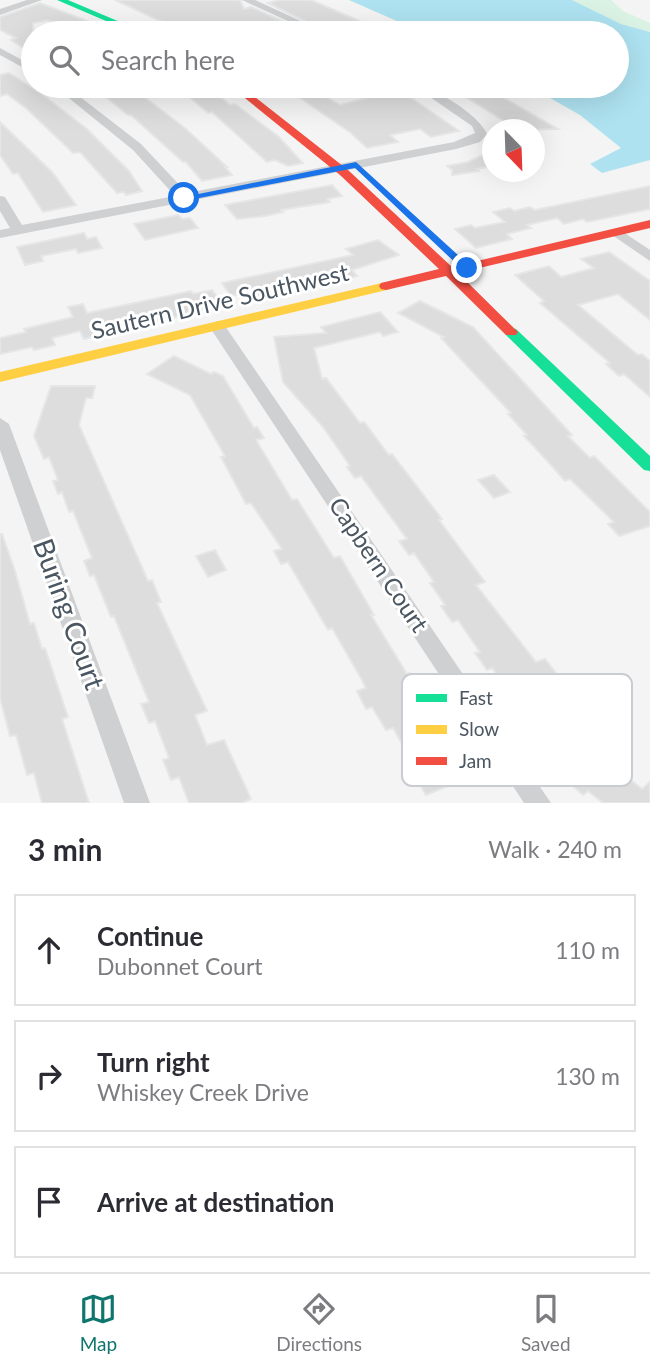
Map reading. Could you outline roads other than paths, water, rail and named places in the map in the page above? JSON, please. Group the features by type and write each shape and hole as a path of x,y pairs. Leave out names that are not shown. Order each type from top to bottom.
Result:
{"street":[{"path":"0,12 37,0"},
{"path":"61,0 112,21"},
{"path":"78,0 129,21"},
{"path":"247,0 295,21"},
{"path":"0,51 21,63"},
{"path":"75,98 122,134 158,168 184,198"},
{"path":"252,98 349,166 467,268 554,350"},
{"path":"269,98 310,127 449,272 650,466"},
{"path":"0,234 467,143 476,139 482,132 471,119 438,98"},
{"path":"0,200 18,230"},
{"name":"Sautern Drive Southwest","path":"0,377 650,224"},
{"path":"617,232 650,257"},
{"name":"Capbern Court","path":"217,326 451,674"},
{"name":"Buring Court","path":"0,424 137,803"},
{"name":"Capbern Court","path":"527,786 538,803"}],"water":[{"path":"349,0 572,0 615,21 397,21"},
{"path":"629,26 650,32 650,160 602,173 590,164 621,148 580,115 550,98 629,98"}]}
